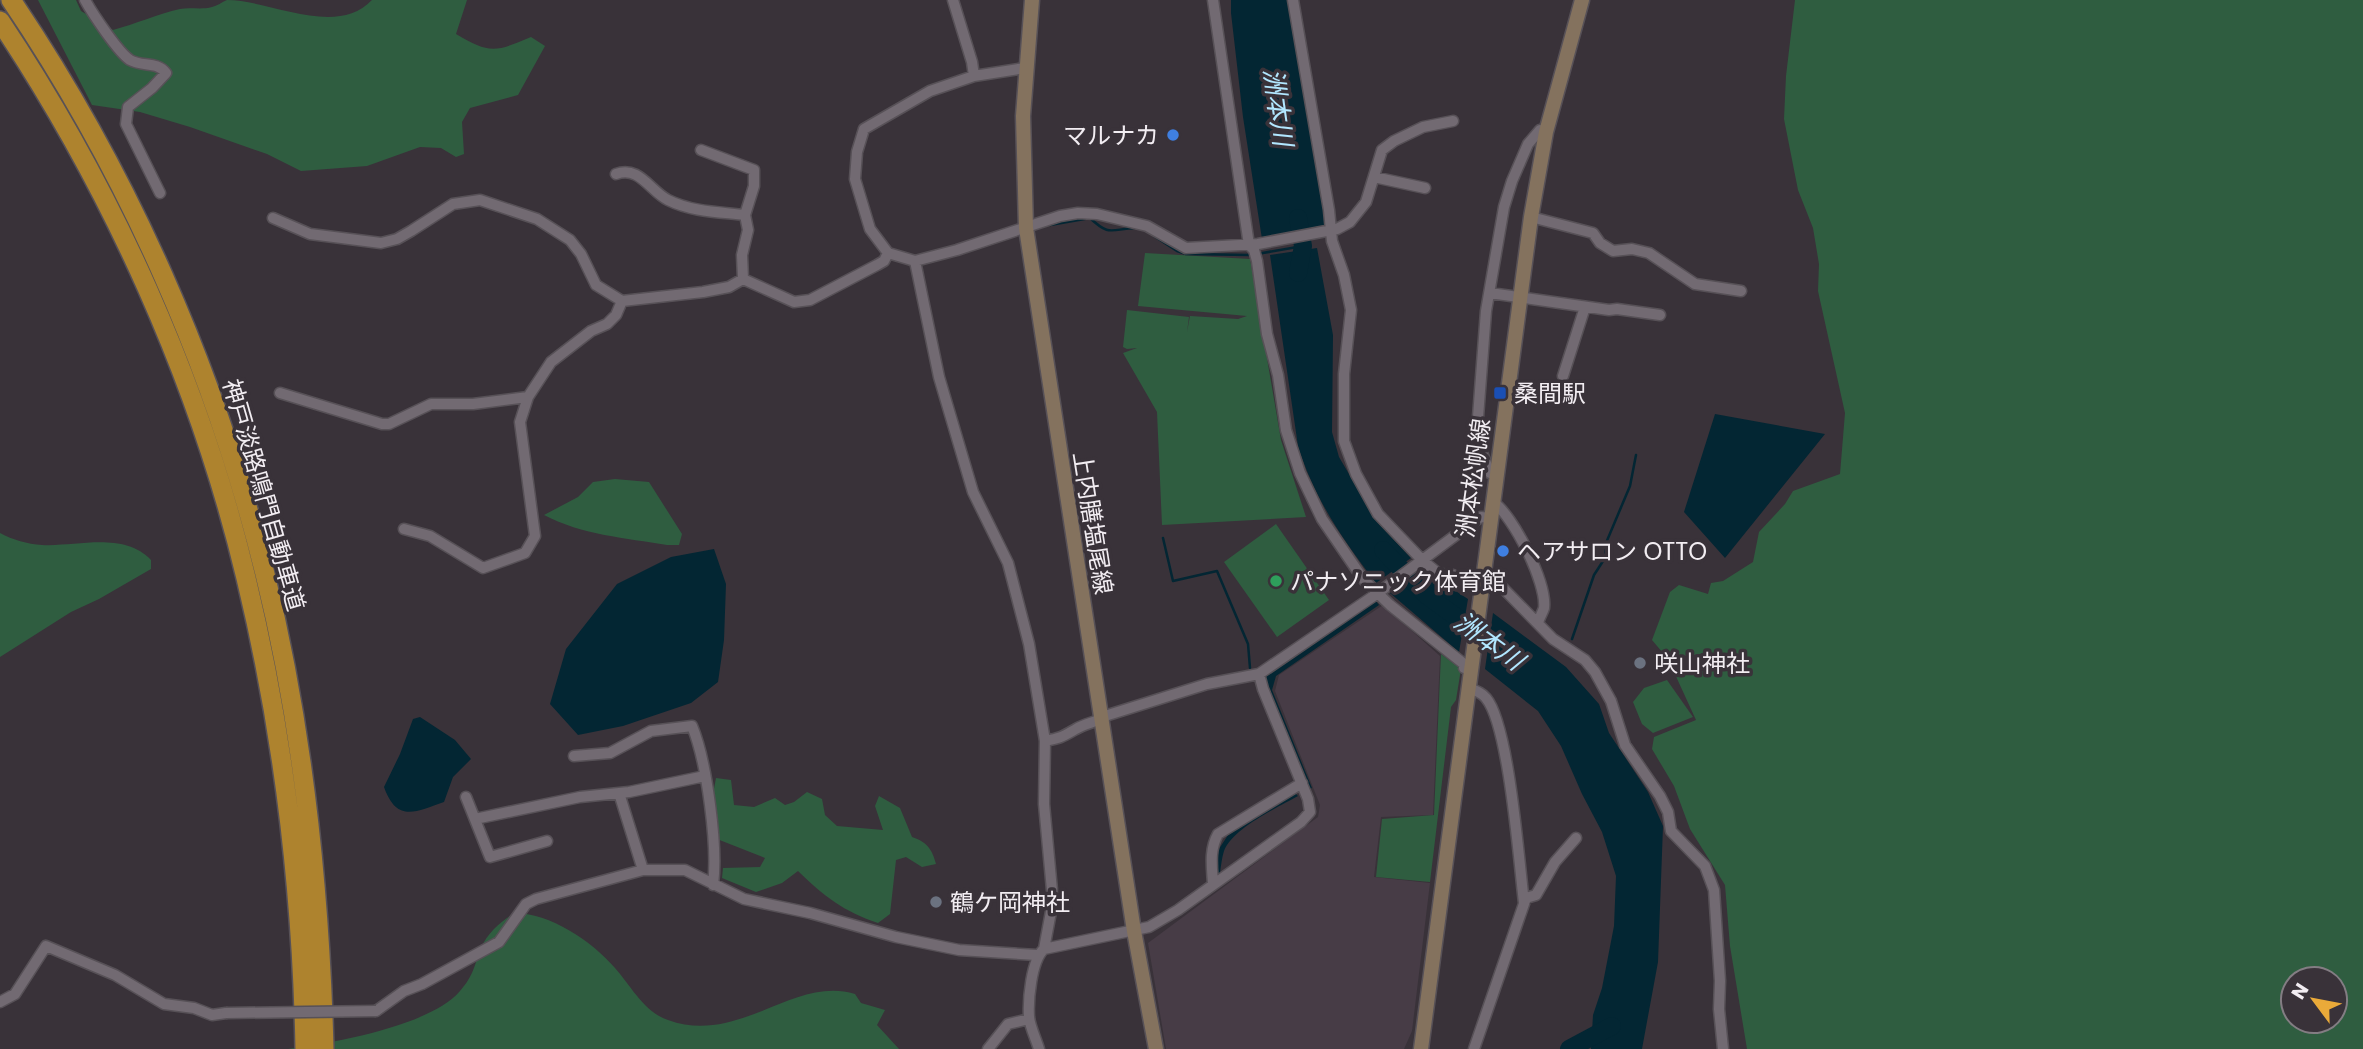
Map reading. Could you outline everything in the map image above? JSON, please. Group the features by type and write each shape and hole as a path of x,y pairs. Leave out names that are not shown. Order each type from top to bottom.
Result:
{"highway":[{"name":"神戸淡路鳴門自動車道","path":"10,0 37,39 125,195 204,374 236,472 268,586 303,778 315,897 324,1049"},
{"name":"神戸淡路鳴門自動車道","path":"0,21 64,124 146,287 186,386 217,476 249,590 267,677 284,783 297,900 305,1049"}],"main road":[{"name":"上内膳塩尾線","path":"1032,0 1023,116 1026,228 1134,931 1156,1049"},
{"name":"洲本松帆線","path":"1423,1047 1468,688 1468,667 1483,580 1531,216 1546,132 1582,0"}],"street":[{"path":"85,0 130,60 161,66 166,73 128,107 126,124 160,193"},
{"path":"953,0 974,76"},
{"path":"1213,0 1267,334 1278,375 1286,430 1300,472 1322,519 1355,570 1468,667"},
{"path":"1293,0 1329,231 1344,275 1351,310 1344,374 1344,441 1356,474 1378,514 1421,562 1439,574 1453,575"},
{"path":"1025,68 974,76 930,91 869,125 860,135 855,164 858,191 870,229 888,253 915,261 1060,216 1078,213 1097,214 1147,226 1186,248 1254,250 1329,231 1350,222 1366,202 1382,150 1423,127 1453,121"},
{"path":"1497,474 1489,473 1480,448 1478,418 1485,323 1504,207 1511,181 1528,144 1540,130 1546,132"},
{"path":"701,150 754,170 754,186 746,215 748,230 742,255 743,279"},
{"path":"616,174 623,171 635,172 668,200 686,206 716,213 746,215"},
{"path":"1374,177 1426,188"},
{"path":"273,218 310,234 381,243 411,232 453,204 472,200 488,201 537,219 570,240 581,254 596,285 622,301 703,292 729,286 743,279"},
{"path":"1531,216 1593,233 1600,243 1613,251 1632,249 1649,253 1695,284 1741,291"},
{"path":"743,279 794,302 810,300 884,261 888,253"},
{"path":"915,261 939,377 973,492 1008,563 1029,644 1045,741 1044,804 1053,901 1032,980 1029,1019 1039,1049"},
{"path":"1490,293 1660,315"},
{"path":"404,528 450,545 483,568 525,553 535,536 520,422 528,397 551,362 591,331 607,324 616,315 622,301"},
{"path":"1563,376 1585,307"},
{"path":"280,393 382,424 389,424 431,404 474,404 528,397"},
{"path":"1493,502 1503,508 1530,554 1544,607 1538,623"},
{"path":"1045,741 1066,737 1077,728 1102,720 1108,715 1207,684 1259,674 1379,592 1481,517 1491,519"},
{"path":"1483,580 1495,580 1553,639 1586,660 1611,701 1625,745 1660,796 1668,813 1671,831 1705,866 1714,890 1720,981 1718,1009 1723,1049"},
{"path":"0,1002 15,995 46,946 116,975 164,1004 194,1008 212,1015 376,1011 404,991 499,942 526,904 643,870 685,870 744,899 959,950 1040,952 1134,931 1149,927 1213,884 1307,817 1310,812 1302,783 1259,674"},
{"path":"1468,688 1488,699 1505,753 1524,903"},
{"path":"574,756 610,753 651,731 692,726 701,748 705,776 716,864 713,885"},
{"path":"475,819 580,797 619,793 705,776"},
{"path":"1213,884 1212,855 1218,834 1302,783"},
{"path":"619,793 643,870"},
{"path":"466,797 490,857 547,841"},
{"path":"1474,1049 1526,898 1536,895 1555,862 1576,838"},
{"path":"988,1049 1008,1024 1029,1019"}],"shaded area":[{"path":"1383,605 1440,656 1433,815 1381,817 1374,877 1430,883 1412,1031 1404,1049 1166,1049 1148,943 1318,817 1320,805 1275,691 1279,675"}],"green space":[{"path":"38,0 76,0 81,11 113,30 172,11 208,8 227,0 322,17 357,11 372,0 467,0 456,34 485,48 501,48 531,37 545,46 518,95 470,108 462,122 464,154 456,157 441,148 420,147 367,166 301,171 267,154 190,127 140,112 92,105"},
{"path":"1795,0 2363,0 2363,1049 1747,1049 1730,946 1725,885 1690,829 1674,786 1652,749 1654,737 1696,720 1668,659 1652,640 1670,592 1679,585 1708,594 1711,583 1723,581 1753,562 1759,532 1785,504 1793,491 1840,474 1845,413 1818,291 1819,264 1813,228 1798,190 1784,119"},
{"path":"1145,253 1250,259 1281,440 1306,517 1162,525 1157,412 1123,353 1137,348 1123,347 1127,310 1189,317 1187,332 1190,316 1238,319 1247,316 1138,306"},
{"path":"615,479 649,482 682,534 679,545 620,538 573,527 544,515 578,497 593,482"},
{"name":"パナソニック体育館","path":"1276,524 1329,600 1277,637 1224,562"},
{"path":"0,533 36,544 99,542 127,546 140,551 151,560 151,569 71,612 0,657"},
{"path":"1441,654 1461,669 1456,700 1451,707 1430,882 1376,877 1382,819 1434,815"},
{"path":"1667,680 1693,717 1653,733 1642,724 1633,702 1644,688"},
{"path":"716,778 731,780 734,805 754,807 775,798 785,805 807,792 822,799 825,815 837,826 883,830 875,806 879,796 900,808 912,837 928,847 936,864 922,867 906,857 896,860 890,914 878,923 835,902 798,871 782,883 756,892 722,878 723,868 760,867 765,858 717,839 713,794"},
{"path":"514,913 528,914 556,923 595,948 645,1005 668,1020 694,1026 719,1024 810,994 832,991 855,994 861,1003 885,1010 877,1025 899,1049 288,1049 380,1031 427,1014 446,1003 468,980 487,937"}],"water":[{"path":"1231,0 1290,0 1328,227 1262,239 1243,117"},
{"path":"1317,248 1333,335 1332,432 1339,457 1377,522 1411,558 1376,583 1352,551 1321,501 1298,446 1270,255"},
{"path":"1715,414 1825,434 1725,558 1684,512"},
{"path":"714,549 726,584 724,640 718,682 691,703 623,726 578,735 550,704 566,649 617,584 671,557"},
{"path":"1423,570 1468,599 1459,652 1390,593"},
{"path":"1375,600 1379,605 1276,676 1272,690 1312,788 1307,790 1265,689 1265,678 1271,671"},
{"path":"1493,613 1566,667 1599,704 1609,733 1648,792 1663,826 1658,962 1642,1049 1591,1049 1593,1015 1602,988 1614,926 1616,876 1602,832 1561,746 1538,711 1485,669"},
{"path":"420,717 455,740 471,759 453,777 444,802 408,812 395,806 384,787 413,719"},
{"path":"1295,793 1298,796 1257,819 1236,835 1224,851 1220,873 1216,873 1217,852 1228,835"}],"waterway":[{"path":"1050,225 1090,218 1107,230 1135,228"},
{"name":"洲本川","path":"1298,218 1303,246 1298,273"},
{"path":"1154,236 1186,254 1250,255"},
{"path":"1257,254 1303,246"},
{"path":"1572,639 1594,575 1605,558 1606,543 1630,486 1636,455"},
{"path":"1163,538 1173,581 1217,571 1248,644 1250,668"},
{"name":"洲本川","path":"1383,550 1426,595 1506,653"},
{"path":"1569,1049 1612,1026"}],"place":[{"name":"マルナカ","path":"1173,135"},
{"name":"桑間駅","path":"1500,393"},
{"name":"ヘアサロン OTTO","path":"1503,551"},
{"name":"パナソニック体育館","path":"1276,581"},
{"name":"咲山神社","path":"1640,663"},
{"name":"鶴ケ岡神社","path":"936,902"}]}
